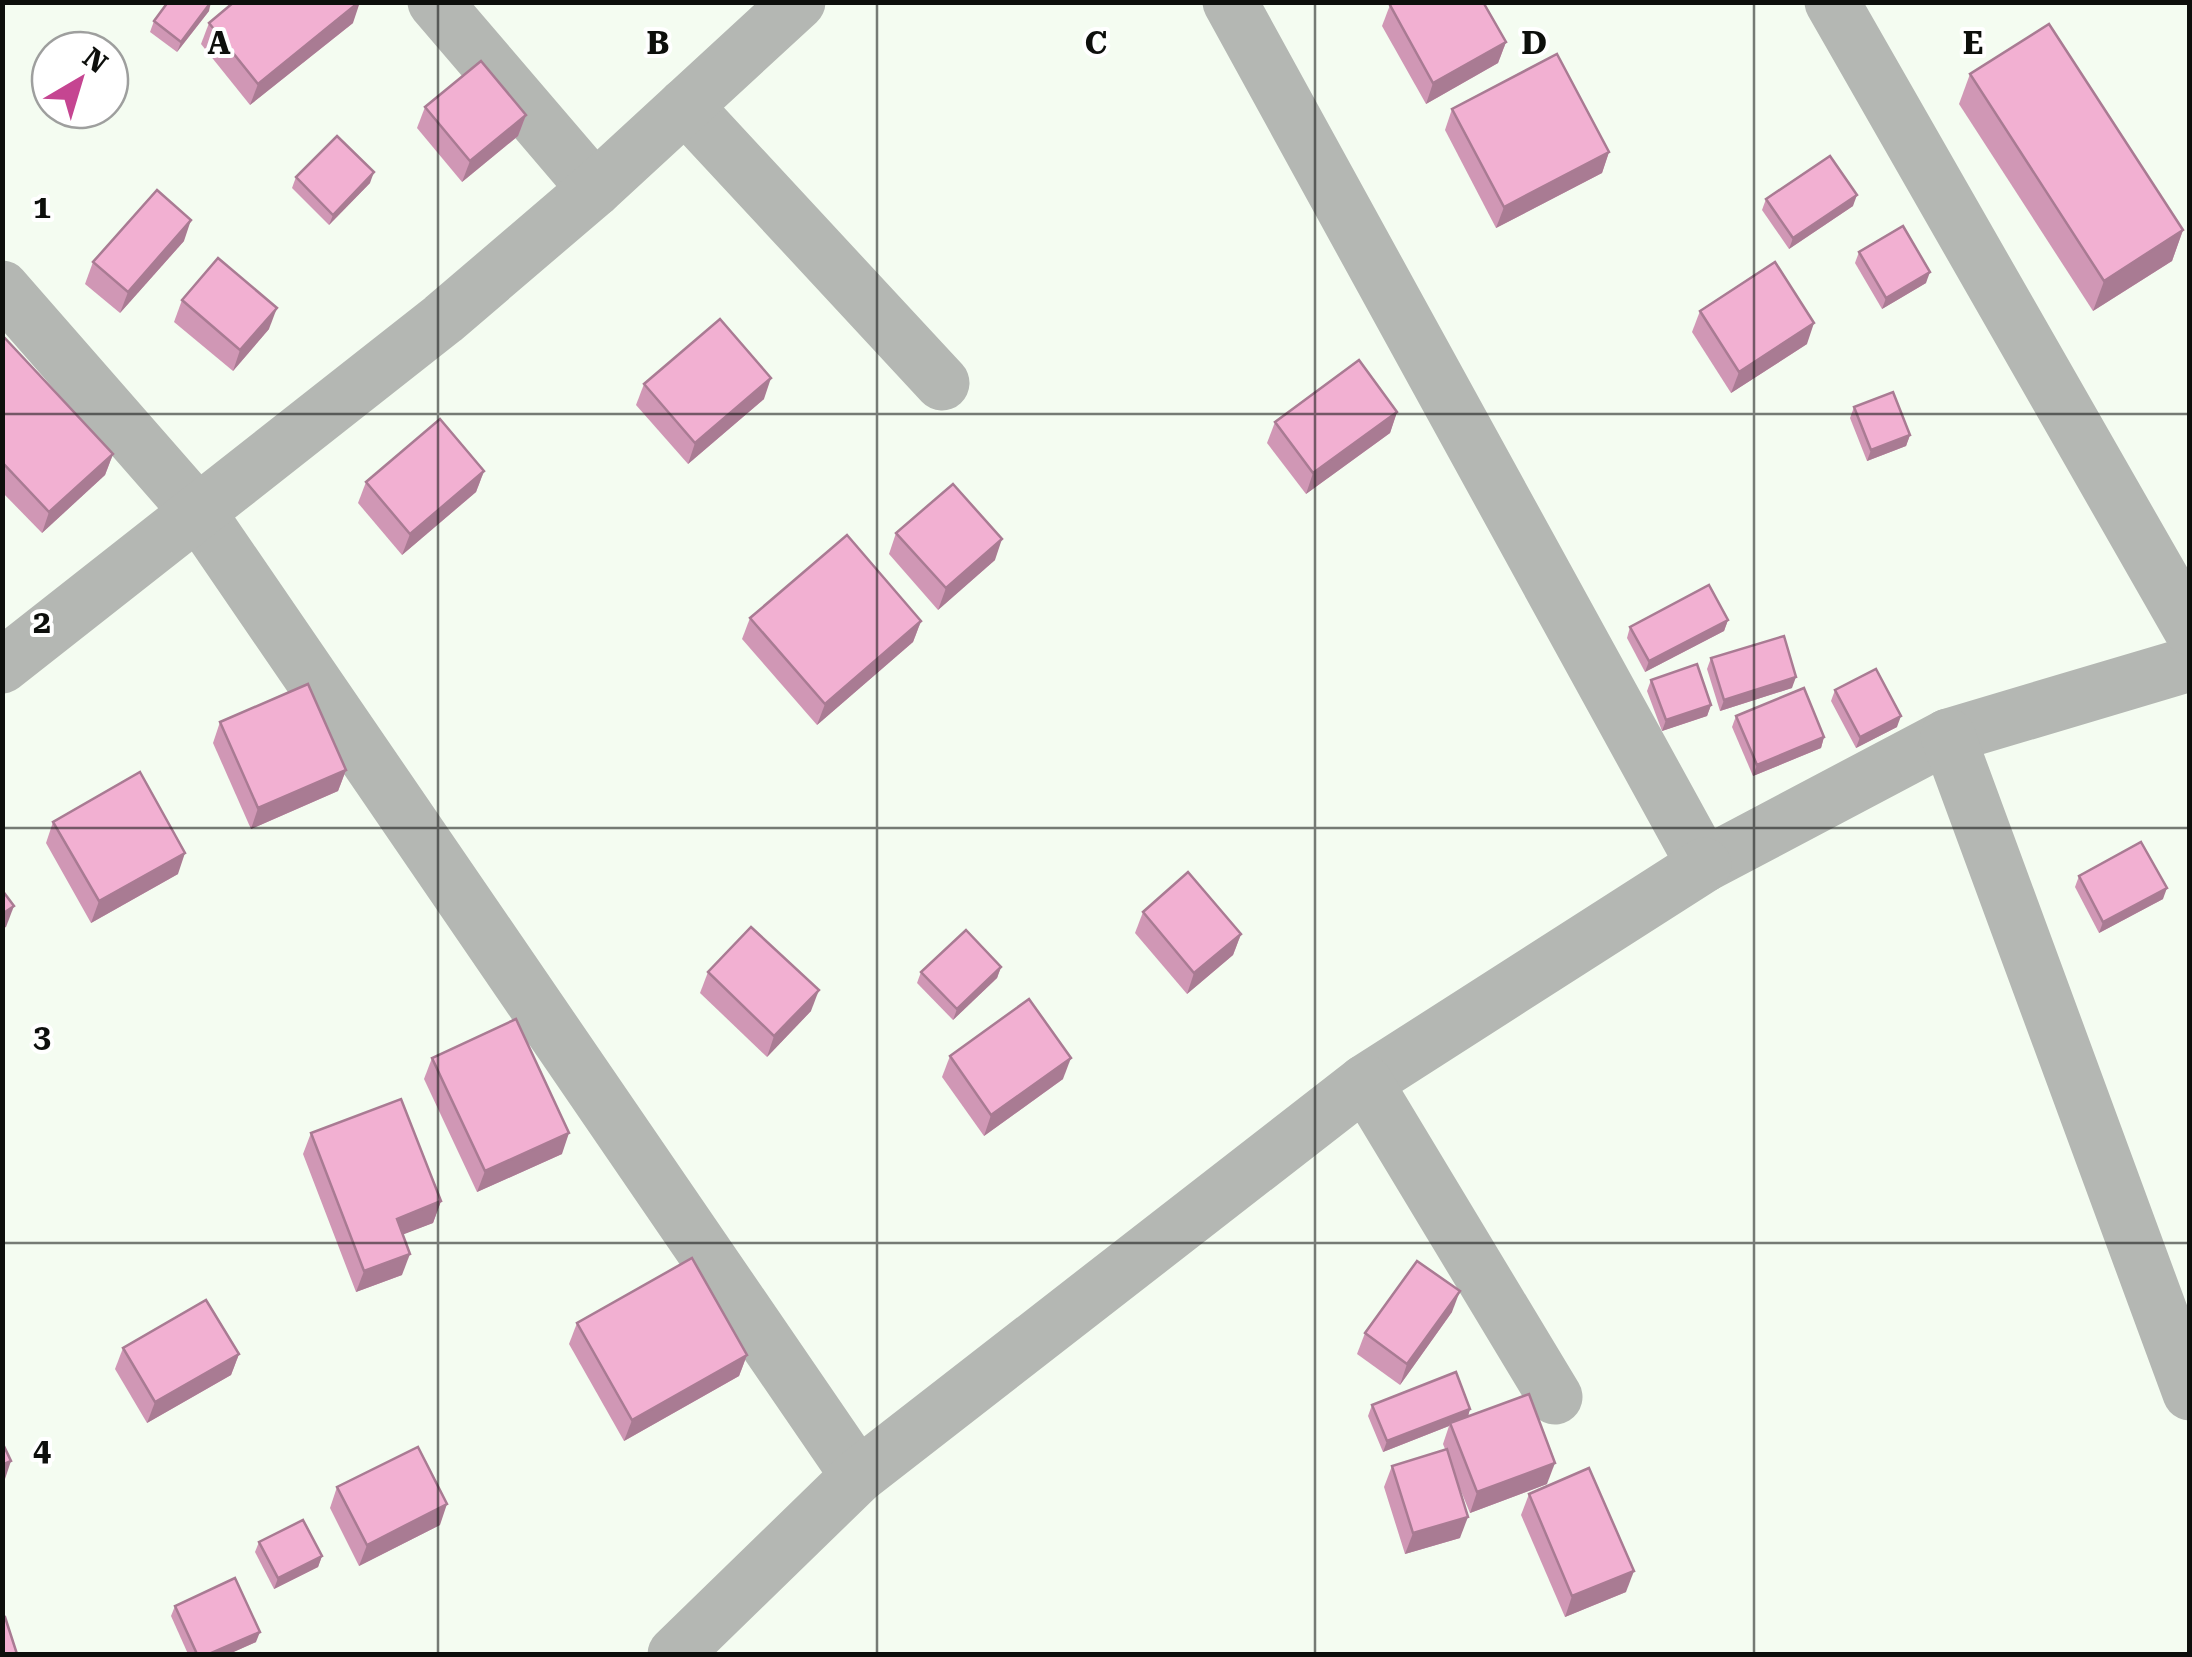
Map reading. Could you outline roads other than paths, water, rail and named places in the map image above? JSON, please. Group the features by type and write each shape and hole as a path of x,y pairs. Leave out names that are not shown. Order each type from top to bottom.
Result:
{"street":[{"path":"435,2 595,189"},
{"path":"2,666 442,320 595,189 798,2"},
{"path":"1230,2 1704,865"},
{"path":"1832,2 2190,628"},
{"path":"686,106 942,383"},
{"path":"2,288 198,512 858,1476"},
{"path":"675,1654 858,1476 1365,1082 1704,865 1948,736 2190,664"},
{"path":"1948,736 2190,1394"},
{"path":"1365,1082 1556,1397"}]}
